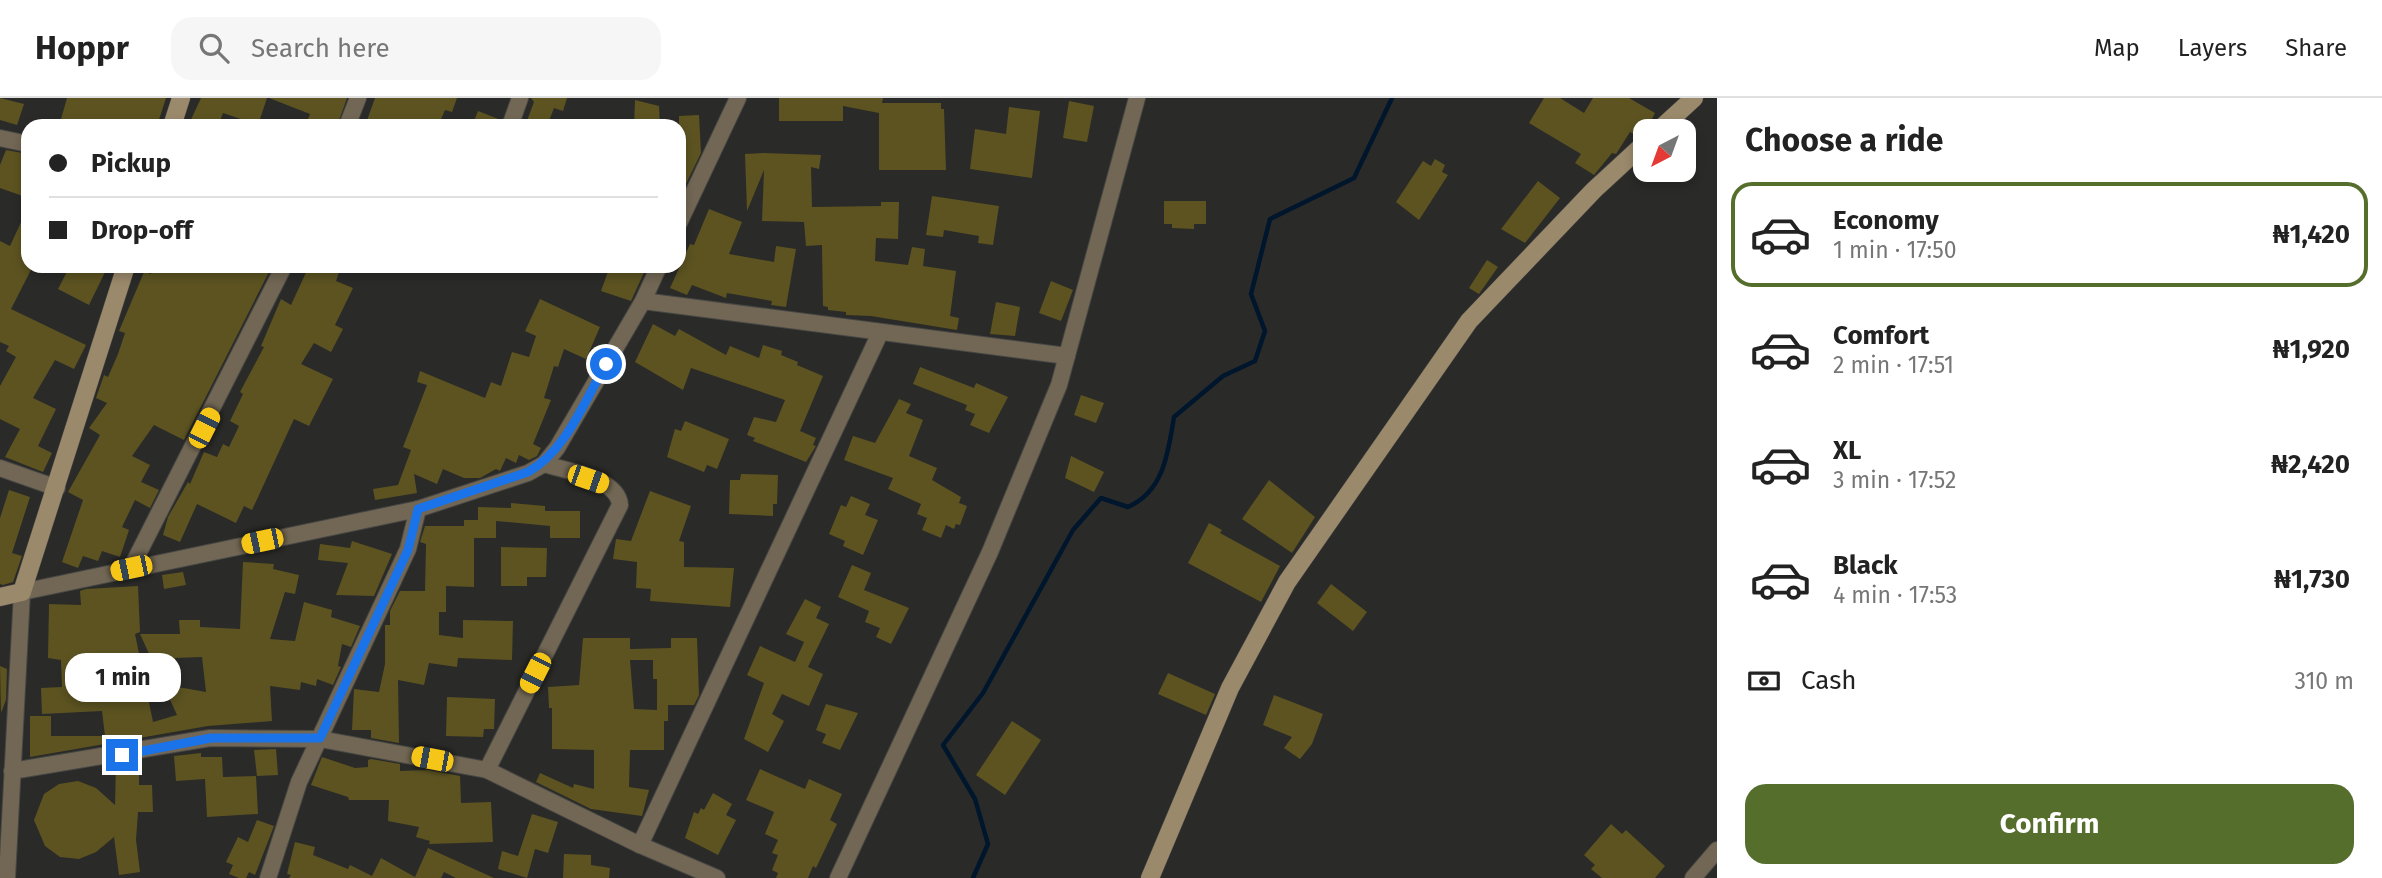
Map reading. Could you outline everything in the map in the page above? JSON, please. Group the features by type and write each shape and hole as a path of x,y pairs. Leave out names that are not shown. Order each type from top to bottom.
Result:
{"street":[{"path":"174,119 181,98"},
{"path":"350,119 358,98"},
{"path":"512,119 518,98"},
{"path":"686,208 738,98"},
{"path":"838,878 990,552 1059,386 1137,98"},
{"path":"1671,119 1694,98"},
{"path":"0,139 21,143"},
{"path":"1150,878 1230,688 1287,582 1469,321 1594,190 1633,154"},
{"path":"7,878 4,808 12,771 22,592 124,273"},
{"path":"131,568 280,273"},
{"path":"0,597 418,509 528,472 544,464 557,448 643,301 656,273"},
{"path":"643,301 1067,356"},
{"path":"640,845 880,333"},
{"path":"487,769 620,505 619,496 610,486 544,464"},
{"path":"0,468 57,488"},
{"path":"268,878 299,782 408,550 418,509"},
{"path":"12,771 211,738 320,738 487,769 640,845 717,878"},
{"path":"1693,878 1717,850"}],"building":[{"path":"0,98 24,104 17,125 0,120"},
{"path":"67,98 166,98 159,119 61,119"},
{"path":"201,98 267,98 260,119 240,119 223,113 221,119 191,119"},
{"path":"269,98 347,98 340,119 308,119 310,114"},
{"path":"375,98 457,98 452,112 445,110 441,119 368,119"},
{"path":"531,98 567,98 563,111 554,108 550,119 528,119 534,102"},
{"path":"779,98 883,98 882,103 941,103 941,109 944,109 946,170 879,170 879,113 843,106 843,121 779,121"},
{"path":"1544,98 1560,98 1584,113 1593,98 1629,98 1655,113 1652,119 1633,119 1633,134 1630,132 1616,154 1612,153 1594,175 1575,163 1581,154 1529,123"},
{"path":"635,100 659,106 660,119 634,119"},
{"path":"1069,101 1094,106 1087,142 1063,138"},
{"path":"1009,107 1040,111 1032,178 970,169 975,129 1006,134"},
{"path":"478,111 498,119 475,119"},
{"path":"699,115 701,153 686,184 686,119 679,119 679,116"},
{"path":"6,150 21,153 21,196 0,188 0,165"},
{"path":"745,154 821,155 819,169 811,167 812,207 881,206 881,202 899,202 898,239 876,238 875,261 908,265 912,247 925,249 923,266 956,271 950,316 959,318 957,330 871,316 846,315 846,312 828,310 828,307 823,306 822,245 806,246 804,222 762,221 764,170 747,211"},
{"path":"1435,159 1445,165 1442,172 1448,175 1419,220 1396,202 1423,161 1431,166"},
{"path":"1538,181 1560,198 1525,243 1501,229"},
{"path":"932,196 999,206 993,245 978,243 979,236 944,230 943,237 926,235"},
{"path":"1164,201 1206,201 1206,224 1194,224 1194,229 1172,228 1172,224 1164,224"},
{"path":"709,209 742,222 729,254 774,262 776,246 796,249 786,307 771,305 772,301 727,293 726,298 692,285 687,295 670,288 677,273 686,273 686,253 690,244 694,245"},
{"path":"21,222 21,273 29,273 11,309 86,345 74,369 55,360 33,398 56,409 38,446 52,453 43,472 5,457 20,429 0,419 0,386 16,357 6,351 9,346 0,342 0,241 10,246"},
{"path":"1487,260 1498,267 1479,294 1469,288"},
{"path":"66,273 105,273 89,305 58,289"},
{"path":"144,273 268,273 184,440 154,425 132,456 150,465 141,482 159,490 150,508 135,500 122,527 129,530 120,557 102,551 98,561 83,556 78,568 62,562 83,500 68,492 100,435 89,428 107,403 96,398 104,375 108,377 118,354 125,333 119,331"},
{"path":"306,273 339,273 336,281 353,288 335,325 343,329 331,352 314,343 301,364 333,379 309,426 294,419 252,510 244,506 236,523 197,504 180,542 163,535 168,517 188,482 190,484 204,452 217,457 223,444 229,447 239,426 230,421 243,394 240,392 264,347 261,346 281,299 291,305"},
{"path":"607,273 644,273 631,301 601,291"},
{"path":"1051,281 1073,290 1061,321 1039,313"},
{"path":"540,299 600,327 586,359 564,349 558,367 554,366 544,398 551,400 533,444 541,448 537,456 529,460 519,455 516,463 506,458 500,471 496,469 480,478 464,478 443,469 437,484 414,474 417,493 375,500 373,489 398,485 411,450 403,447 427,385 417,382 420,371 485,398 491,382 501,386 512,352 529,357 536,336 525,331"},
{"path":"996,302 1020,307 1015,336 990,334"},
{"path":"653,324 675,336 679,329 726,355 730,346 759,358 763,345 782,351 781,355 798,362 797,365 823,376 800,431 816,438 813,445 816,446 806,462 753,441 755,438 747,435 754,417 776,422 785,400 691,368 683,390 635,362"},
{"path":"920,367 974,388 976,383 1008,397 989,433 970,425 975,414 965,410 967,405 913,384"},
{"path":"1081,395 1104,403 1096,423 1074,415"},
{"path":"899,399 911,404 906,413 923,420 909,456 937,468 932,480 961,497 959,503 967,506 960,525 956,524 954,529 946,525 941,538 922,530 927,518 917,514 921,504 888,489 893,478 844,460 853,436 875,443"},
{"path":"685,421 729,439 717,469 707,465 704,472 667,457 675,429 681,431"},
{"path":"1071,456 1104,472 1094,492 1065,478"},
{"path":"741,474 778,475 777,504 773,504 773,516 729,514 730,480 740,480"},
{"path":"1269,480 1315,517 1292,553 1242,519"},
{"path":"9,490 30,497 12,553 22,556 13,582 3,585 0,584 0,518"},
{"path":"650,491 691,506 679,541 684,542 684,567 734,568 730,607 650,601 651,589 636,588 637,562 613,559 616,539 631,541"},
{"path":"851,496 870,504 865,515 878,520 863,555 843,546 845,541 829,534 841,505 846,507"},
{"path":"511,503 545,506 545,511 580,511 580,538 550,538 550,526 496,521 496,538 474,538 474,587 446,586 446,612 439,612 439,635 463,638 463,620 513,621 512,660 458,658 457,667 429,663 424,685 398,680 399,743 371,738 371,730 352,730 354,689 379,692 385,664 385,625 390,625 390,611 400,591 425,591 426,544 420,542 425,526 464,526 464,520 478,520 478,507 511,508"},
{"path":"1209,523 1222,530 1220,533 1280,566 1261,602 1188,563"},
{"path":"352,541 392,554 374,596 336,595 348,563 318,560 320,544 350,548"},
{"path":"501,547 547,548 546,577 527,577 527,586 501,586"},
{"path":"243,562 274,564 273,569 299,575 295,594 285,592 270,639 295,641 304,602 332,610 331,617 360,626 351,647 342,644 338,666 341,667 333,685 317,679 316,686 301,682 300,690 270,686 272,721 208,726 30,757 30,716 51,716 51,736 105,736 102,711 42,714 41,688 62,687 61,660 48,658 49,604 81,605 80,591 86,589 138,586 140,632 135,634 153,722 177,715 140,634 180,634 179,620 200,620 200,627 240,629","holes":["202,657 206,692 178,687 175,658"]},
{"path":"852,565 871,573 864,590 909,608 891,644 876,637 880,628 865,622 869,611 838,597"},
{"path":"183,572 186,585 164,589 162,575"},
{"path":"1331,584 1367,612 1353,631 1317,603"},
{"path":"805,599 821,607 816,618 829,624 808,667 823,674 809,706 782,694 772,714 784,721 768,752 744,739 764,683 747,675 760,646 795,662 804,642 786,634"},
{"path":"583,638 630,638 630,649 671,648 671,638 697,638 699,695 694,705 668,705 668,721 664,721 664,750 630,750 629,787 649,790 642,816 591,809 536,782 540,773 573,788 574,784 594,789 594,750 552,749 552,708 549,708 548,687 579,685","holes":["630,660 653,660 653,679 657,679 657,710 634,709"]},
{"path":"0,666 7,669 6,700 1,713"},
{"path":"1168,673 1215,694 1206,715 1158,694"},
{"path":"1274,695 1323,714 1312,744 1300,759 1284,748 1292,737 1263,725"},
{"path":"447,697 495,699 494,729 484,729 483,737 446,736"},
{"path":"826,704 858,713 840,750 822,743 826,734 816,730"},
{"path":"1012,721 1041,740 1005,795 976,775"},
{"path":"276,749 278,775 257,776 254,750"},
{"path":"201,753 201,757 222,757 223,777 256,776 258,814 207,817 205,779 176,781 174,756"},
{"path":"322,757 355,768 368,767 368,760 371,759 400,764 400,771 428,770 460,776 461,803 491,802 493,842 429,844 430,841 416,837 419,827 388,821 389,800 349,800 348,797 311,785"},
{"path":"139,760 139,785 152,785 153,812 138,812 136,840 140,872 119,875 114,837 96,852 79,859 60,857 45,846 34,820 44,794 59,784 78,781 96,788 115,805 116,764"},
{"path":"760,769 805,789 809,779 842,794 830,820 837,824 816,868 813,866 808,878 776,878 778,873 772,870 778,855 772,853 778,840 765,834 774,812 746,800"},
{"path":"713,793 732,804 726,815 736,820 718,855 685,838 694,812 698,814 701,808 704,810"},
{"path":"532,814 558,822 548,853 535,849 527,878 498,869 502,851 518,856"},
{"path":"257,820 274,826 255,875 249,872 246,878 239,878 229,874 233,865 226,862 238,837 248,842"},
{"path":"1611,824 1622,834 1626,830 1665,866 1655,878 1602,878 1591,869 1595,865 1584,855"},
{"path":"295,842 315,847 313,855 348,869 350,865 372,876 381,858 415,877 428,848 494,878 456,878 444,872 441,878 289,878 291,875 287,874"},
{"path":"564,854 591,855 591,865 610,868 609,878 563,878"}],"waterway":[{"path":"973,878 988,844 975,799 943,745 983,693 1073,530 1101,498 1128,507 1150,491 1162,470 1174,417 1223,376 1255,361 1265,331 1251,294 1270,219 1354,178 1392,98"}],"route":[{"path":"122,755 211,738 320,738 408,550 418,509 528,472 544,464 557,448 606,364"}]}
